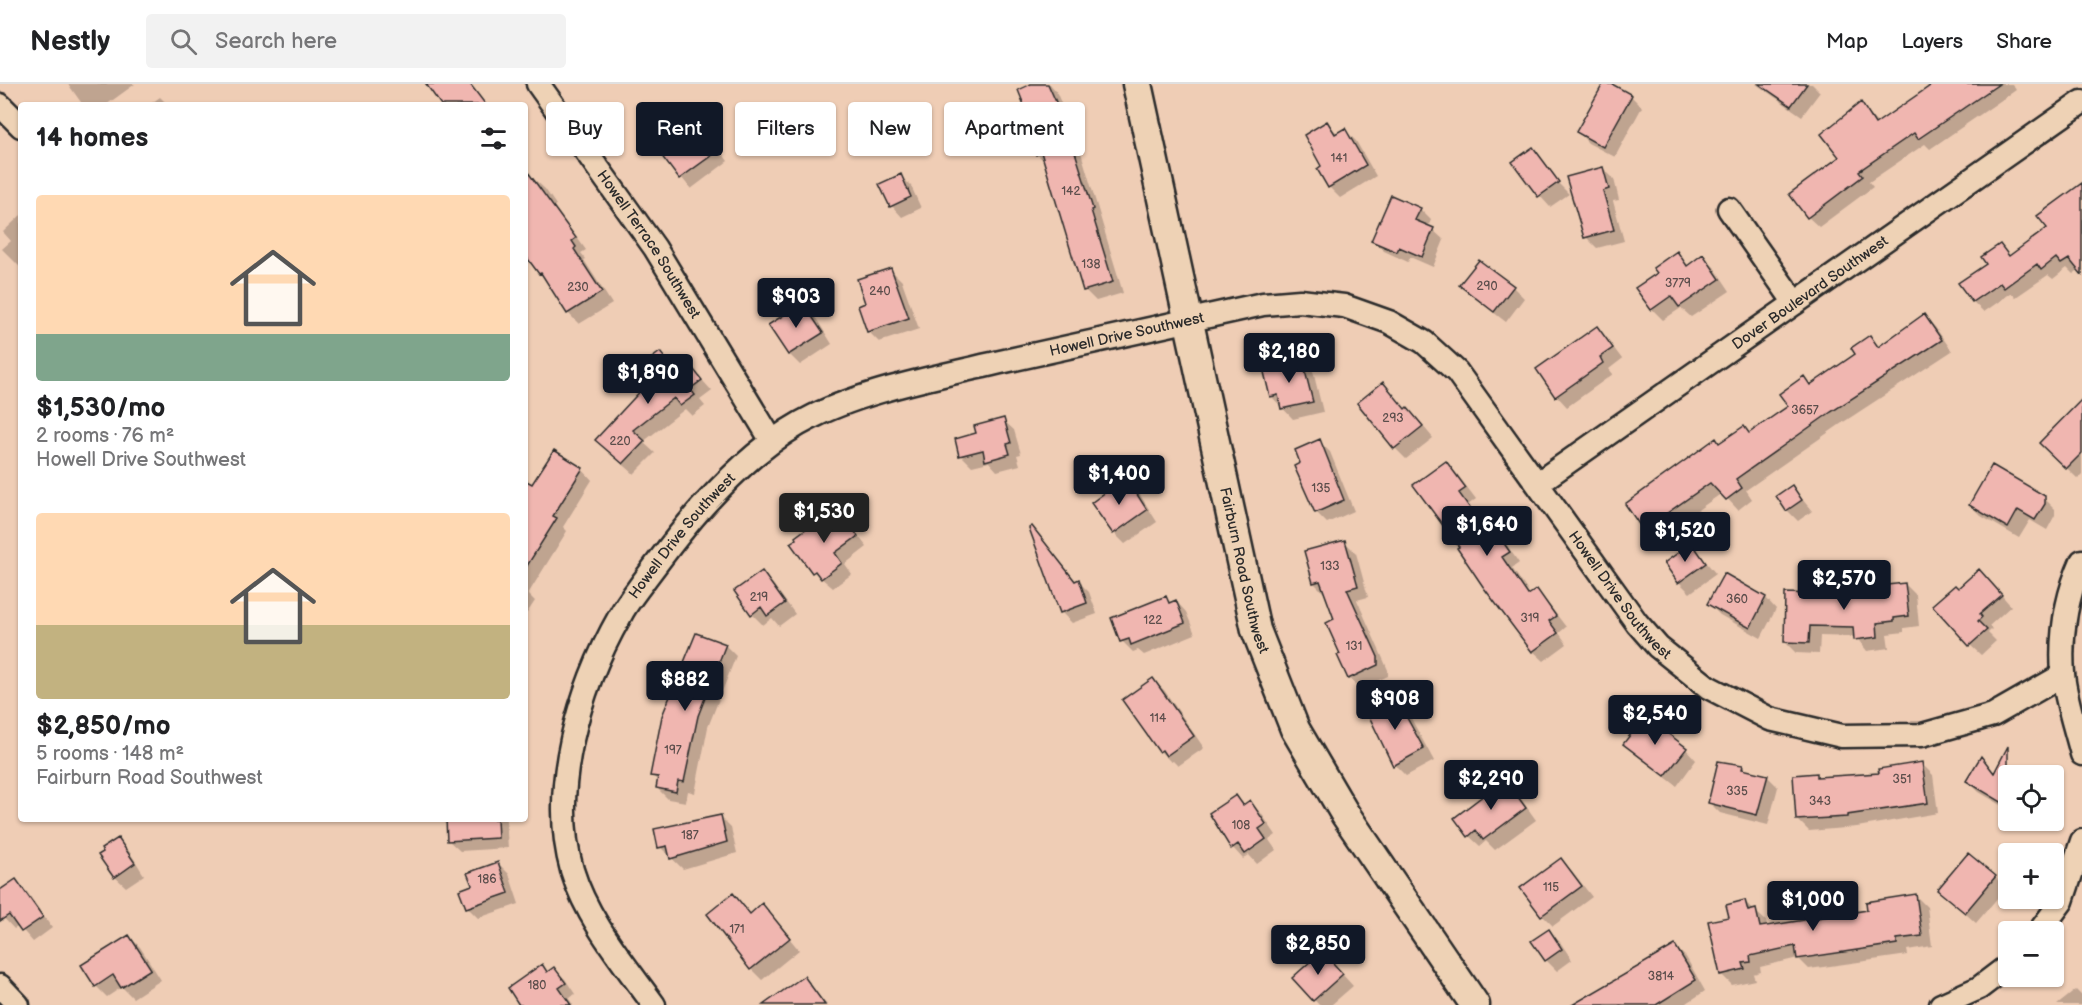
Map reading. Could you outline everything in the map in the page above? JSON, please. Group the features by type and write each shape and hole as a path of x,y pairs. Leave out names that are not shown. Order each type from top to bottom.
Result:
{"street":[{"name":"Howell Terrace Southwest","path":"538,84 655,248 772,441"},
{"name":"Fairburn Road Southwest","path":"1137,84 1256,630 1295,729 1345,814 1474,1005"},
{"name":"Dover Boulevard Southwest","path":"1538,483 2082,102"},
{"path":"0,105 18,123"},
{"path":"1728,209 1795,303"},
{"name":"Howell Drive Southwest","path":"654,1005 594,919 573,870 563,814 566,772 580,712 596,666 620,615 676,536 732,475 772,441 813,416 863,397 958,372 1263,304 1300,302 1344,306 1389,322 1424,342 1457,372 1637,623 1658,647 1708,687 1770,719 1842,736 1922,735 1994,715 2063,675"},
{"path":"2082,561 2072,585 2062,628 2063,675 2082,754"},
{"path":"2048,921 2062,901 2082,841"},
{"path":"1941,1005 1979,988 1998,974"},
{"path":"0,986 18,1005"}],"building":[{"path":"426,84 470,84 484,102 439,102"},
{"path":"1031,84 1048,84 1056,102 1023,102 1018,90"},
{"path":"1603,84 1612,84 1632,95 1603,147 1576,132"},
{"path":"1759,84 1807,84 1791,106"},
{"path":"1933,84 1999,84 1918,139 1914,133 1859,171 1863,176 1807,218 1789,194 1839,157 1821,134 1861,102 1875,124"},
{"path":"1327,121 1335,134 1345,128 1366,165 1328,188 1317,169 1321,166 1304,135"},
{"path":"1533,147 1559,182 1538,197 1512,162"},
{"path":"662,156 711,156 679,179"},
{"path":"1042,156 1076,156 1093,209 1091,210 1113,282 1083,291"},
{"path":"1603,167 1609,189 1603,191 1614,230 1584,238 1566,177"},
{"path":"528,172 576,238 572,241 576,247 574,249 602,292 567,314 541,273 539,274 528,259"},
{"path":"901,174 911,197 890,207 879,184"},
{"path":"2082,183 2082,275 2069,259 2061,264 2056,258 2041,270 2037,264 2004,288 2000,283 1972,302 1958,283 1986,264 1981,257 2000,244 2009,256 2047,228 2037,216"},
{"path":"1391,195 1421,208 1415,220 1434,228 1422,257 1399,247 1397,252 1371,241"},
{"path":"1677,251 1687,266 1703,254 1720,279 1679,307 1671,296 1651,310 1635,288 1657,273 1653,268"},
{"path":"1479,260 1514,286 1494,312 1459,285"},
{"path":"891,268 909,318 867,332 858,306 865,303 857,279"},
{"path":"803,303 823,333 788,355 768,325"},
{"path":"1924,314 1942,340 1831,412 1736,479 1742,488 1726,500 1710,483 1643,530 1625,504 1716,438 1719,443 1744,426 1749,433 1788,406 1779,394 1804,376 1810,385 1855,354 1851,348 1870,335 1878,347"},
{"path":"1597,326 1613,348 1600,357 1603,363 1555,397 1536,369"},
{"path":"660,352 675,371 687,361 702,380 690,389 695,395 680,406 674,398 633,430 645,441 623,464 595,440 647,384 643,379 647,376 640,367"},
{"path":"1302,359 1313,402 1281,409 1278,395 1270,397 1263,368"},
{"path":"1383,382 1405,409 1407,407 1423,426 1394,449 1357,403"},
{"path":"2082,399 2082,453 2066,469 2039,443"},
{"path":"1004,418 1011,443 1007,444 1010,454 985,461 983,450 959,456 955,439 976,433 974,426"},
{"path":"1320,439 1344,500 1315,513 1294,466 1300,463 1295,450"},
{"path":"554,450 583,468 553,516 557,518 528,564 528,482 532,484"},
{"path":"1446,461 1466,488 1459,493 1485,529 1491,525 1510,552 1502,557 1528,595 1537,589 1556,616 1549,621 1558,633 1532,652 1484,588 1457,548 1459,547 1413,485"},
{"path":"1992,465 2045,496 2045,504 2035,520 2018,510 2008,528 1969,505"},
{"path":"1126,477 1147,510 1113,534 1091,503"},
{"path":"1792,485 1802,500 1786,511 1776,496"},
{"path":"838,509 858,536 835,553 842,563 821,579 815,571 812,573 790,543 811,525 813,528"},
{"path":"1032,526 1075,581 1079,579 1087,603 1060,613 1029,528"},
{"path":"1345,540 1358,586 1347,589 1378,657 1378,665 1348,679 1326,623 1334,619 1320,581 1313,583 1304,551"},
{"path":"1692,543 1706,563 1678,583 1664,563"},
{"path":"1979,569 2002,595 1980,614 1982,617 1978,621 1987,630 1969,646 1932,605 1955,585 1958,588"},
{"path":"762,571 785,603 767,616 761,607 751,615 734,591"},
{"path":"1724,573 1766,597 1750,628 1707,604"},
{"path":"1905,583 1909,616 1877,623 1878,637 1854,640 1853,627 1810,626 1809,643 1784,642 1785,593 1849,595 1849,589"},
{"path":"1166,596 1169,603 1176,600 1185,623 1131,645 1129,639 1120,642 1111,618"},
{"path":"696,633 726,644 698,716 684,782 678,781 676,792 656,788 658,777 650,776 662,716"},
{"path":"1153,678 1194,736 1166,756 1162,750 1159,752 1122,700"},
{"path":"1395,696 1424,749 1393,766 1367,712"},
{"path":"1645,716 1687,748 1665,776 1623,744"},
{"path":"2008,746 2008,765 1998,765"},
{"path":"1981,756 1994,773 1998,765 1998,800 1966,781"},
{"path":"1718,761 1743,765 1742,769 1768,775 1757,815 1708,803"},
{"path":"1922,762 1928,803 1847,815 1847,817 1796,820 1793,775 1817,773 1817,777 1879,773 1878,769"},
{"path":"1505,779 1526,808 1483,840 1476,830 1468,837 1454,818"},
{"path":"1236,795 1243,805 1250,800 1266,824 1259,829 1266,839 1245,854 1238,844 1231,849 1209,813"},
{"path":"721,815 727,842 670,859 667,846 658,848 654,829"},
{"path":"446,822 497,822 498,838 447,841"},
{"path":"118,838 135,863 114,878 98,855 103,852 101,849"},
{"path":"1968,853 1996,876 1965,913 1937,890"},
{"path":"1561,858 1582,886 1541,916 1520,888"},
{"path":"498,862 509,893 466,908 459,890 472,885 467,873"},
{"path":"16,879 43,917 21,932 9,915 0,921 0,890"},
{"path":"733,893 750,914 762,903 790,938 750,970 707,914"},
{"path":"1916,894 1922,936 1897,939 1897,944 1797,959 1795,946 1750,956 1751,962 1743,963 1745,969 1720,975 1708,921 1729,917 1726,905 1745,900 1748,911 1756,909 1760,927 1867,910 1866,902"},
{"path":"1549,929 1562,949 1545,961 1531,941"},
{"path":"129,935 151,969 121,988 113,975 95,987 81,965"},
{"path":"1675,945 1696,980 1656,1005 1572,1005"},
{"path":"1322,951 1343,974 1313,1001 1292,978"},
{"path":"542,964 547,972 554,967 566,983 559,988 571,1005 519,1005 508,988"},
{"path":"804,976 825,1005 763,1005"}]}
